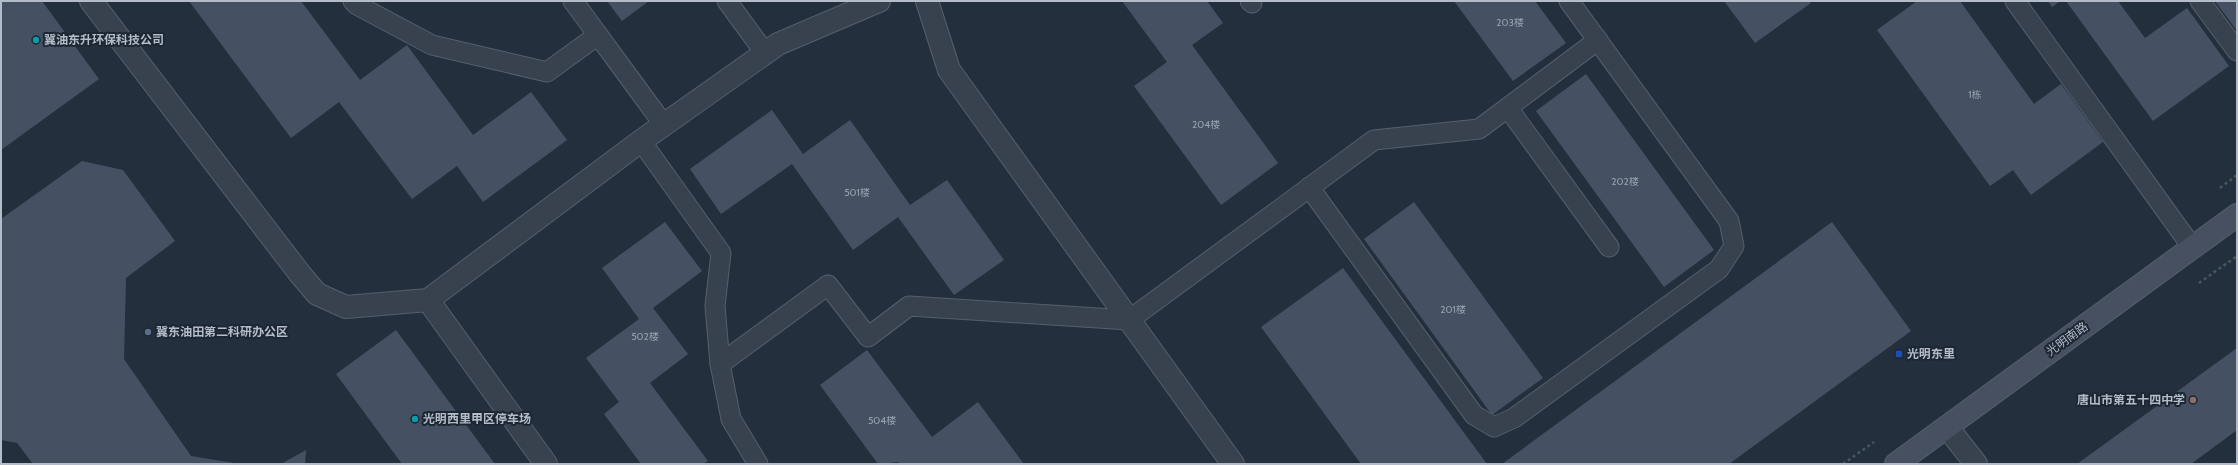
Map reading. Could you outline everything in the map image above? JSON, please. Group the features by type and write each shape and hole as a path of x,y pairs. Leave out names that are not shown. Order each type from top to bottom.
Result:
{"main road":[{"name":"光明南路","path":"1896,464 2237,215"}],"street":[{"path":"91,1 300,274 317,294 346,307 428,300 641,141 778,44 879,1"},
{"path":"927,1 949,70 1233,464"},
{"path":"428,300 546,464"},
{"path":"1947,427 1976,464"}],"lane":[{"path":"354,1 357,5 432,45 546,72 598,35"},
{"path":"573,1 664,125"},
{"path":"727,1 765,53"},
{"path":"1309,187 1474,416 1494,427 1514,418 1719,269 1734,246 1729,220 1569,1"},
{"path":"2015,1 2192,247"},
{"path":"2200,1 2237,51"},
{"path":"720,364 828,285 868,337 909,306 1129,320 1374,140 1479,129 1598,40"},
{"path":"1508,108 1609,247"},
{"path":"641,141 721,253 715,306 720,364 731,419 758,464"}],"building":[{"name":"冀油东升环保科技公司","path":"1,1 42,1 99,79 1,150"},
{"path":"189,1 301,1 360,80 407,45 473,135 531,92 567,140 483,202 457,166 412,199 339,102 291,138"},
{"path":"607,1 649,1 622,21"},
{"path":"1122,1 1207,1 1223,23 1192,45 1278,163 1221,205 1134,86 1167,62"},
{"path":"1454,1 1535,1 1566,43 1513,81"},
{"path":"1724,1 1809,1 1811,3 1755,43"},
{"path":"1917,1 1960,1 2034,104 2061,84 2103,142 2031,195 2013,170 1990,186 1877,30"},
{"path":"2048,1 2060,1 2052,7"},
{"path":"2066,1 2118,1 2145,38 2187,8 2229,66 2153,121"},
{"path":"2215,1 2237,1 2237,31"},
{"path":"1586,74 1714,250 1664,287 1536,111"},
{"path":"772,110 803,154 850,120 910,205 947,180 1004,260 954,295 898,217 853,250 792,164 721,214 690,169"},
{"path":"82,161 123,170 175,241 126,278 124,359 191,456 240,464 33,464 17,443 1,440 1,219"},
{"path":"1414,202 1543,378 1492,415 1364,239"},
{"path":"665,222 702,271 653,308 688,354 650,383 708,461 703,464 641,464 604,414 619,402 586,358 639,319 602,268"},
{"path":"1832,222 1911,331 1729,464 1502,464"},
{"path":"1343,268 1487,464 1361,464 1261,327"},
{"name":"光明西里甲区停车场","path":"396,330 495,464 402,464 336,374"},
{"name":"唐山市第五十四中学","path":"2237,348 2237,430 2191,464 2077,464"},
{"path":"867,350 932,437 978,402 1024,464 899,464 898,462 878,464 820,385"},
{"path":"306,450 305,464 281,464"}],"place":[{"name":"冀油东升环保科技公司","path":"36,40"},
{"name":"冀东油田第二科研办公区","path":"148,332"},
{"name":"光明东里","path":"1899,354"},
{"name":"唐山市第五十四中学","path":"2193,400"},
{"name":"光明西里甲区停车场","path":"415,419"}]}
